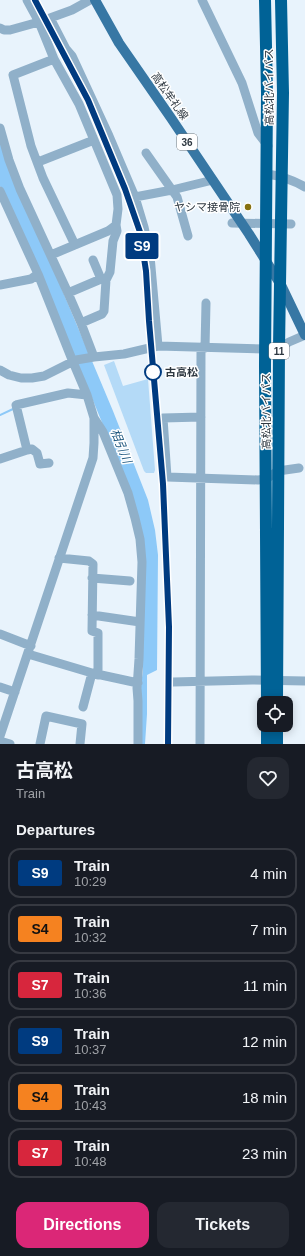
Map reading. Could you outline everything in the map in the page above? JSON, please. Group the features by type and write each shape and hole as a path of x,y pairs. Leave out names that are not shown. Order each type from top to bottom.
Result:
{"highway":[{"name":"高松北バイパス","path":"265,0 268,146 265,350 266,479 273,681 276,696"},
{"name":"高松北バイパス","path":"269,696 273,681 278,471 283,86 281,0"},
{"path":"267,732 267,744"},
{"path":"277,732 277,744"}],"main road":[{"name":"高松牟礼線","path":"95,0 118,43 213,180 281,285 305,335"}],"street":[{"path":"27,0 39,22 54,59 79,104 117,195 117,231 113,241 110,272 104,280 68,293"},
{"path":"0,28 10,30 39,22 95,0"},
{"path":"202,0 242,83 258,133 268,146"},
{"path":"50,18 66,49 72,56 110,136 135,197 144,227 150,256 158,346"},
{"path":"54,59 13,75 31,146 43,178 75,245"},
{"path":"0,128 9,160 20,189 82,323 92,357"},
{"path":"38,162 94,140"},
{"path":"146,153 177,197 188,236"},
{"path":"267,174 282,176 305,187"},
{"path":"135,197 213,180"},
{"path":"0,191 38,274 74,361 94,418 103,432 128,493 136,518 142,562 137,688 138,744"},
{"path":"232,223 291,224"},
{"path":"51,255 108,231 116,225"},
{"path":"82,323 102,314 104,311 104,280 93,260"},
{"path":"0,285 31,279 38,274"},
{"path":"200,744 201,477 203,348 206,303"},
{"path":"0,370 8,375 21,378 32,378 44,376 74,361 92,357 124,354 158,346 265,350 279,348 305,335"},
{"path":"27,450 16,406 68,393 87,395"},
{"path":"202,417 163,418 167,477 258,480 266,479 278,471 299,468"},
{"path":"0,736 93,458 94,418"},
{"path":"0,458 32,449 37,453 40,464 49,463"},
{"path":"59,558 89,561 93,564 92,631 98,633 95,674 82,707"},
{"path":"92,578 130,581"},
{"path":"92,615 140,622"},
{"path":"0,634 29,650 95,674 138,683"},
{"path":"173,682 305,681"},
{"path":"0,687 15,692"},
{"path":"40,744 46,716 82,724 80,744"},
{"path":"0,741 10,744"}],"shaded area":[{"path":"114,361 123,386 148,379 154,473 146,473 144,471 104,365"}],"water":[{"name":"相引川","path":"0,142 113,411 148,500 155,530 158,555 157,670 147,675 145,744 140,744 141,684 143,671 144,562 115,454 64,330 0,186"}],"waterway":[{"path":"0,415 13,409"}],"railway":[{"path":"35,0 88,100 125,189 140,232 146,271 163,484 169,627 168,744"}],"train":[{"name":"S9","path":"35,0 88,100 125,189 140,232 146,271 163,484 169,627 168,744"}],"place":[{"name":"ヤシマ接骨院","path":"248,207"},
{"name":"古高松","path":"153,372"}]}
